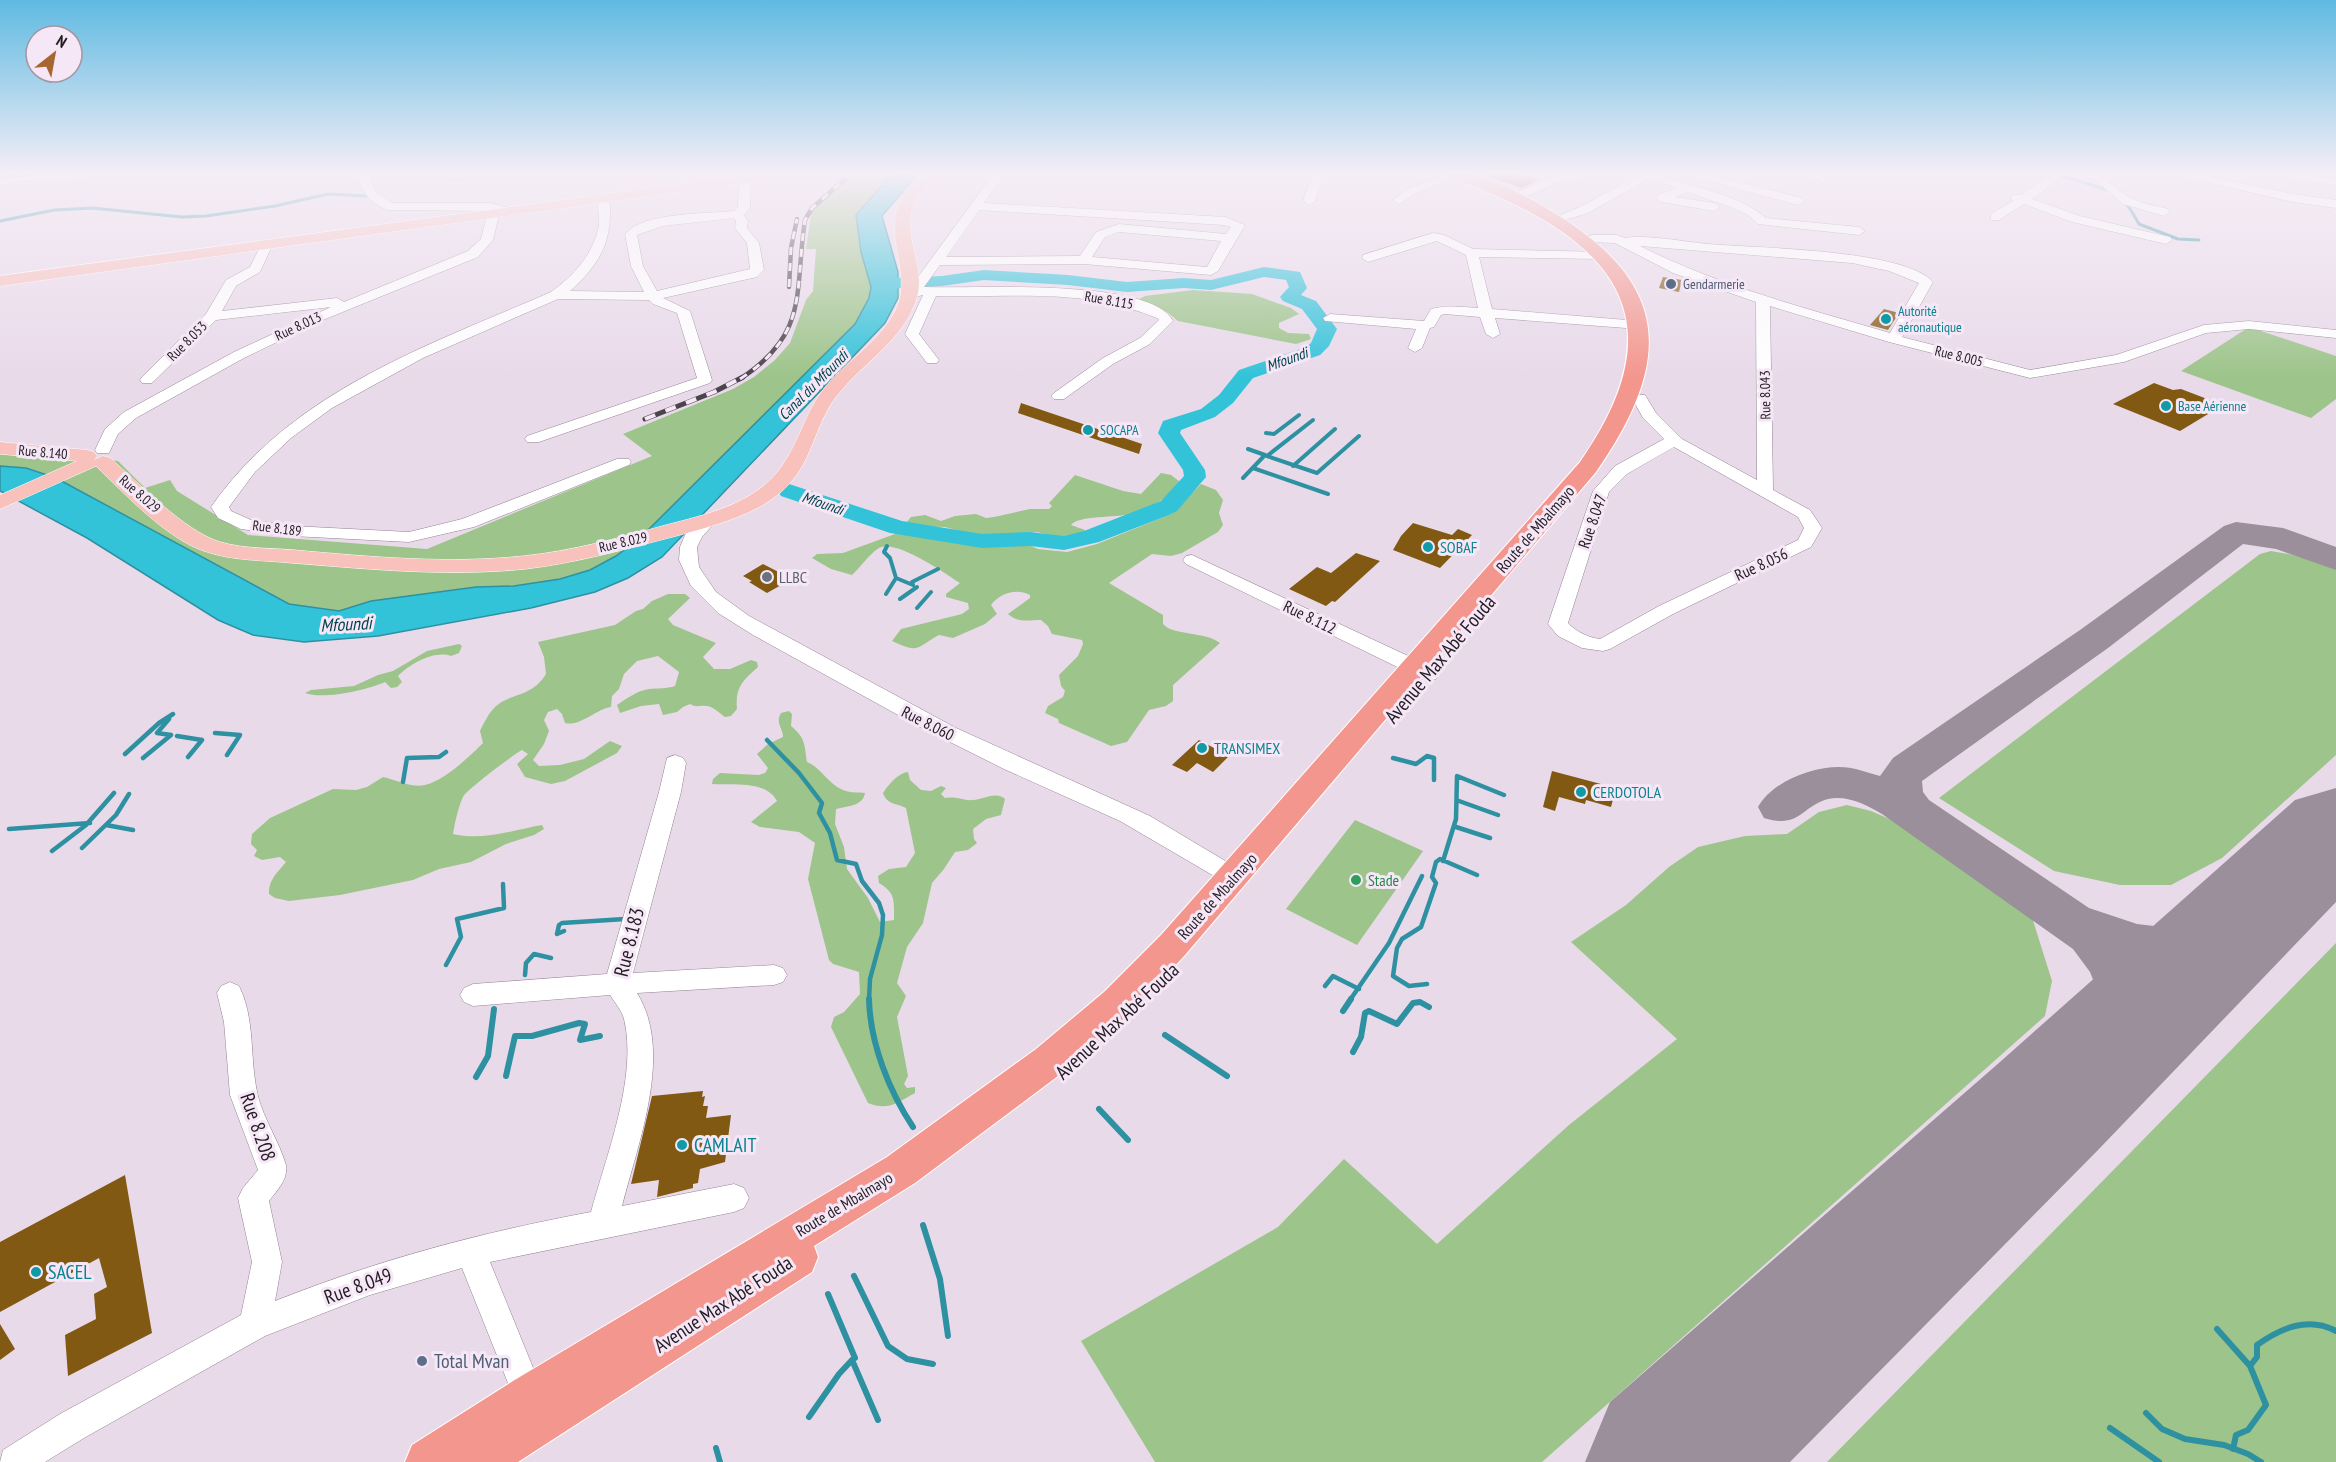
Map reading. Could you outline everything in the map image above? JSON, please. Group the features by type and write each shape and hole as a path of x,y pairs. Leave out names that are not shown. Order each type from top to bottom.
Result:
{"highway":[{"name":"Route de Mbalmayo","path":"429,1462 529,1397 901,1170 984,1112 1117,1003 1422,671 1609,438 1629,396 1638,351 1639,325 1636,308 1603,244 1590,241"},
{"path":"1599,241 1603,244"},
{"name":"Avenue Max Abé Fouda","path":"475,1462 914,1184 1066,1071 1187,957 1422,671 1598,470 1619,441 1640,398 1648,344 1646,309 1627,275 1603,244"}],"main road":[{"path":"0,281 301,241"},
{"path":"905,241 912,292"},
{"name":"Rue 8.029","path":"95,458 153,506 194,537 210,546 345,562 455,565 505,564 556,558 701,522 749,502 778,485 790,471 822,404 886,333 899,316 912,292"},
{"name":"Rue 8.140","path":"0,448 95,458"},
{"path":"0,503 95,458"}],"street":[{"name":"Rue 8.013","path":"95,458 117,425 158,398 239,355 357,300 448,266 473,254 486,241"},
{"name":"Rue 8.189","path":"598,241 585,270 574,282 556,295 423,353 336,398 293,427 231,490 220,507 224,514 247,525 292,531 409,537 468,523 623,462"},
{"path":"632,241 637,266 653,296 752,274 758,270 752,241"},
{"name":"Rue 8.029","path":"912,292 950,241"},
{"path":"1084,260 1094,241"},
{"path":"936,261 1084,260 1211,272 1227,241"},
{"path":"1368,258 1419,241"},
{"path":"1447,241 1472,253 1603,244 1820,257 1888,266 1913,273 1926,282 1894,339"},
{"name":"Rue 8.005","path":"1603,244 1763,300 1894,339 2030,374 2119,359 2204,329 2248,325 2336,334"},
{"name":"Rue 8.053","path":"147,380 212,316 231,283 255,269 266,246"},
{"path":"1472,253 1475,256 1478,283 1493,334"},
{"name":"Rue 8.115","path":"912,292 1022,290 1063,292 1120,300 1147,307 1163,315 1166,321 1145,340 1108,361 1059,396"},
{"path":"931,292 912,334 932,360"},
{"name":"Rue 8.189","path":"533,439 705,382 683,311 658,301 653,296 556,295"},
{"path":"212,316 357,300"},
{"name":"Rue 8.043","path":"1763,300 1765,491"},
{"path":"1330,318 1424,325 1429,324 1436,312 1445,310 1639,325"},
{"path":"1415,348 1424,325"},
{"path":"1640,398 1649,415 1676,442"},
{"name":"Rue 8.056","path":"1558,624 1565,632 1589,644 1603,645 1666,610 1805,543 1813,528 1804,514 1676,442"},
{"name":"Rue 8.047","path":"1558,624 1601,491 1622,470 1665,444 1676,442"},
{"name":"Rue 8.060","path":"701,522 686,551 690,567 712,599 758,629 915,717 996,757 1082,793 1131,817 1234,877"},
{"name":"Rue 8.112","path":"1192,560 1422,671"},
{"name":"Rue 8.183","path":"602,1224 639,1078 640,1047 637,1019 617,984 670,792 675,763"},
{"path":"473,995 774,975"},
{"name":"Rue 8.208","path":"230,993 236,1008 247,1108 272,1161 273,1174 253,1198 259,1216 267,1262 255,1325"},
{"name":"Rue 8.049","path":"15,1462 72,1426 255,1325 408,1268 602,1224 734,1198"},
{"path":"471,1253 529,1397"}],"green space":[{"path":"807,241 860,241 871,287 869,298 855,324 640,538 616,556 590,570 560,579 371,601 339,611 289,604 56,478 26,468 0,466 0,448 118,461 145,488 170,480 177,491 248,535 427,549 652,456 623,434 733,389 754,377 775,360 790,343 806,300 813,291 816,249 806,249"},
{"path":"1193,290 1252,294 1291,308 1299,314 1279,323 1279,328 1288,333 1309,334 1311,339 1296,344 1178,321 1167,312 1136,301 1145,296"},
{"path":"2249,327 2336,356 2336,399 2311,418 2181,371"},
{"path":"1161,473 1171,475 1180,482 1159,502 1130,514 1089,518 1075,522 1071,525 1085,530 1083,534 1066,539 1037,532 978,536 945,527 912,526 906,523 911,517 925,515 941,521 955,516 976,514 986,518 1030,509 1049,509 1052,506 1049,503 1075,475 1123,491 1141,494"},
{"path":"1201,484 1216,490 1223,500 1219,513 1223,525 1218,532 1182,553 1171,556 1152,554 1109,583 1163,615 1163,624 1168,628 1214,639 1220,643 1173,685 1173,701 1166,706 1149,710 1127,742 1111,746 1059,723 1058,719 1045,713 1048,706 1063,697 1065,691 1061,686 1059,675 1078,656 1083,644 1082,640 1052,634 1041,620 1019,620 1008,614 1030,598 1030,595 1014,592 1004,595 991,605 997,614 985,624 953,638 939,635 913,648 892,641 901,629 962,614 969,609 968,603 946,597 946,594 960,583 920,558 897,548 879,548 852,575 831,569 812,558 817,554 843,553 895,534 944,535 972,544 1026,544 1038,549 1067,552 1097,544 1171,514"},
{"path":"2271,551 2294,555 2336,568 2336,755 2222,858 2171,885 2120,885 2054,871 1939,798 2260,554"},
{"path":"668,594 685,594 690,598 668,619 673,625 716,643 703,657 714,669 730,669 751,660 757,662 758,667 741,685 737,696 737,709 731,716 725,717 709,706 690,704 677,712 663,715 659,704 641,706 620,713 617,705 636,693 675,686 679,672 658,656 637,661 624,674 619,689 612,696 611,707 571,724 565,723 562,714 557,709 548,712 544,720 549,731 544,744 533,760 539,766 560,765 584,759 610,741 622,746 617,753 565,781 551,784 525,777 517,764 528,754 522,750 466,793 453,834 487,836 542,825 544,829 534,835 506,844 471,862 439,869 413,880 340,895 289,901 269,894 272,880 286,862 280,857 262,860 254,856 257,850 251,844 252,834 270,818 333,789 356,790 367,787 383,777 420,786 440,779 483,743 480,731 495,707 501,702 528,691 546,674 544,657 538,642 615,625 643,609 652,601"},
{"path":"459,644 462,646 459,653 451,656 437,655 423,659 409,667 398,676 402,682 397,687 391,688 385,682 345,693 313,695 305,693 311,690 354,686 393,671 427,651"},
{"path":"789,711 792,714 791,726 804,742 807,762 840,789 865,793 858,803 836,809 835,824 844,847 847,869 868,898 880,922 894,920 894,908 889,890 879,883 878,876 889,869 906,867 915,853 906,808 890,802 883,793 894,780 908,772 910,780 921,790 931,791 941,786 946,788 941,794 945,798 973,800 998,796 1005,799 1001,815 986,819 973,829 977,843 968,850 955,852 932,883 923,923 907,947 897,983 906,996 897,1017 908,1076 904,1084 907,1088 915,1087 915,1093 892,1105 881,1106 868,1103 831,1027 834,1017 844,1012 860,994 859,972 833,964 829,960 808,879 815,843 799,832 760,827 751,822 777,801 772,794 748,785 712,784 713,779 720,773 759,775 765,773 768,768 757,754 768,744 783,737 779,717 781,713"},
{"path":"1847,805 1871,811 1901,824 2031,914 2052,981 2045,1016 1542,1462 1155,1462 1081,1341 1278,1227 1344,1159 1437,1244 1569,1125 1677,1039 1571,942 1626,905 1669,867 1698,847 1745,836 1787,834 1819,812"},
{"name":"Stade","path":"1355,820 1423,851 1357,945 1286,909"},
{"path":"2336,943 2336,1462 1827,1462"}],"water":[{"name":"Canal du Mfoundi","path":"860,241 889,241 898,272 898,298 885,323 662,557 628,578 595,592 531,608 378,636 304,642 253,635 218,620 87,538 0,491 0,466 26,468 56,478 289,604 339,611 371,601 560,579 590,570 616,556 640,538 855,324 869,298 871,287"}],"building":[{"name":"Gendarmerie","path":"1663,277 1682,280 1679,292 1659,288"},
{"name":"Autorité aéronautique","path":"1884,309 1899,313 1888,330 1870,325"},
{"name":"Base Aérienne","path":"2154,383 2173,390 2181,389 2223,405 2180,431 2113,404"},
{"name":"SOCAPA","path":"1021,403 1142,444 1139,454 1018,413"},
{"name":"SOBAF","path":"1413,523 1452,535 1458,529 1472,535 1440,568 1393,550 1401,536"},
{"path":"1356,553 1380,561 1335,602 1332,601 1326,606 1289,589 1317,567 1331,573"},
{"name":"LLBC","path":"763,564 792,579 767,593 743,576"},
{"name":"TRANSIMEX","path":"1199,740 1229,756 1213,772 1197,763 1187,772 1172,765"},
{"name":"CERDOTOLA","path":"1552,771 1616,788 1611,807 1586,800 1585,804 1559,797 1555,811 1543,807"},
{"name":"CAMLAIT","path":"703,1091 702,1097 705,1096 703,1106 708,1106 706,1118 731,1115 725,1162 700,1169 698,1183 693,1184 693,1188 657,1197 659,1180 631,1184 652,1096"},
{"name":"SACEL","path":"125,1175 152,1333 68,1376 65,1335 96,1319 94,1294 107,1287 99,1258 0,1312 0,1242"},
{"path":"0,1324 15,1349 0,1360"}],"waterway":[{"name":"Mfoundi","path":"789,491 898,528 982,541 1030,539 1064,543 1091,537 1169,506 1195,477 1194,470 1169,433 1171,426 1208,413 1226,399 1246,374 1313,351 1319,346 1327,329 1309,305 1289,297 1298,288 1294,276 1264,272 1211,285 1184,283 1127,287 1068,280 984,275 942,281 886,284 883,260"},
{"path":"1266,433 1274,434 1299,415"},
{"path":"1294,465 1267,456 1313,420"},
{"path":"1294,465 1335,429"},
{"path":"1294,465 1317,473 1359,436"},
{"path":"1243,478 1265,455 1248,449"},
{"path":"1253,468 1328,494"},
{"path":"887,546 884,552 890,558 896,578"},
{"path":"896,578 913,585 912,582 938,569"},
{"path":"886,594 896,578"},
{"path":"900,599 917,587"},
{"path":"917,608 931,592"},
{"path":"125,754 159,723 173,714"},
{"path":"143,758 171,735 157,733 169,719"},
{"path":"215,733 240,735 227,755"},
{"path":"177,736 202,740 188,757"},
{"path":"767,740 799,773 822,803 819,813 830,833 837,860 856,864 862,881 879,903 883,915 882,935 870,979 869,999"},
{"path":"403,782 407,758 439,757 446,752"},
{"path":"1393,758 1416,764 1427,756 1434,758 1434,780"},
{"path":"1443,860 1456,819 1457,776 1504,795"},
{"path":"88,823 114,793"},
{"path":"82,848 116,815 129,794"},
{"path":"1459,801 1498,815"},
{"path":"9,829 88,823"},
{"path":"52,851 88,823"},
{"path":"106,825 133,830"},
{"path":"1456,827 1490,838"},
{"path":"1427,984 1409,986 1393,976 1397,948 1402,939 1421,927 1436,883 1432,877 1436,862 1440,859 1443,860"},
{"path":"1443,860 1477,875"},
{"path":"1358,988 1389,943 1422,876"},
{"path":"446,965 461,937 457,919 504,908 503,884"},
{"path":"564,931 557,934 559,925 562,923 625,919"},
{"path":"525,975 526,963 534,954 551,958"},
{"path":"1325,986 1333,976 1358,988"},
{"path":"1350,1000 1358,988"},
{"path":"869,999 873,1032 882,1066 896,1098 913,1127"},
{"path":"1343,1011 1351,999"},
{"path":"1353,1052 1361,1037 1365,1013 1369,1011 1397,1024 1413,1003 1420,1002 1429,1007"},
{"path":"476,1077 488,1056 494,1009"},
{"path":"506,1076 515,1036 532,1036 579,1023 585,1024 580,1040 600,1036"},
{"path":"1165,1035 1227,1076"},
{"path":"1099,1109 1128,1140"},
{"path":"923,1225 940,1279 948,1336"},
{"path":"854,1276 888,1346 907,1359 933,1364"},
{"path":"828,1294 855,1358"},
{"path":"2250,1366 2257,1357 2257,1345 2285,1329 2315,1324 2336,1331"},
{"path":"2217,1329 2250,1366"},
{"path":"809,1417 839,1374 852,1360 878,1420"},
{"path":"2233,1448 2236,1435 2248,1430 2266,1405 2250,1366"},
{"path":"2146,1413 2162,1429 2185,1439 2233,1448"},
{"path":"2110,1428 2159,1462"},
{"path":"716,1448 720,1462"},
{"path":"2233,1448 2261,1462"}],"taxiway":[{"path":"1914,812 1901,794 1900,779 1908,769 2094,639 2236,533 2283,539 2336,559"},
{"path":"1780,807 1813,788 1841,783 1882,794 1914,812"},
{"path":"1914,812 2090,935 2111,963 2121,987 2124,1034"},
{"path":"2079,924 2136,944 2171,948 2217,944"}],"runway":[{"path":"1670,1462 2049,1106 2336,830"}],"railway":[{"path":"789,287 792,241"},
{"path":"742,378 762,362 778,345 788,327 795,309 803,241"},
{"path":"645,419 714,392 742,378"}],"place":[{"name":"Gendarmerie","path":"1671,284"},
{"name":"Autorité aéronautique","path":"1886,319"},
{"name":"Base Aérienne","path":"2166,406"},
{"name":"SOCAPA","path":"1088,430"},
{"name":"SOBAF","path":"1428,547"},
{"name":"LLBC","path":"767,577"},
{"name":"TRANSIMEX","path":"1202,748"},
{"name":"CERDOTOLA","path":"1581,792"},
{"name":"Stade","path":"1356,880"},
{"name":"CAMLAIT","path":"682,1145"},
{"name":"SACEL","path":"36,1272"},
{"name":"Total Mvan","path":"422,1361"}]}
